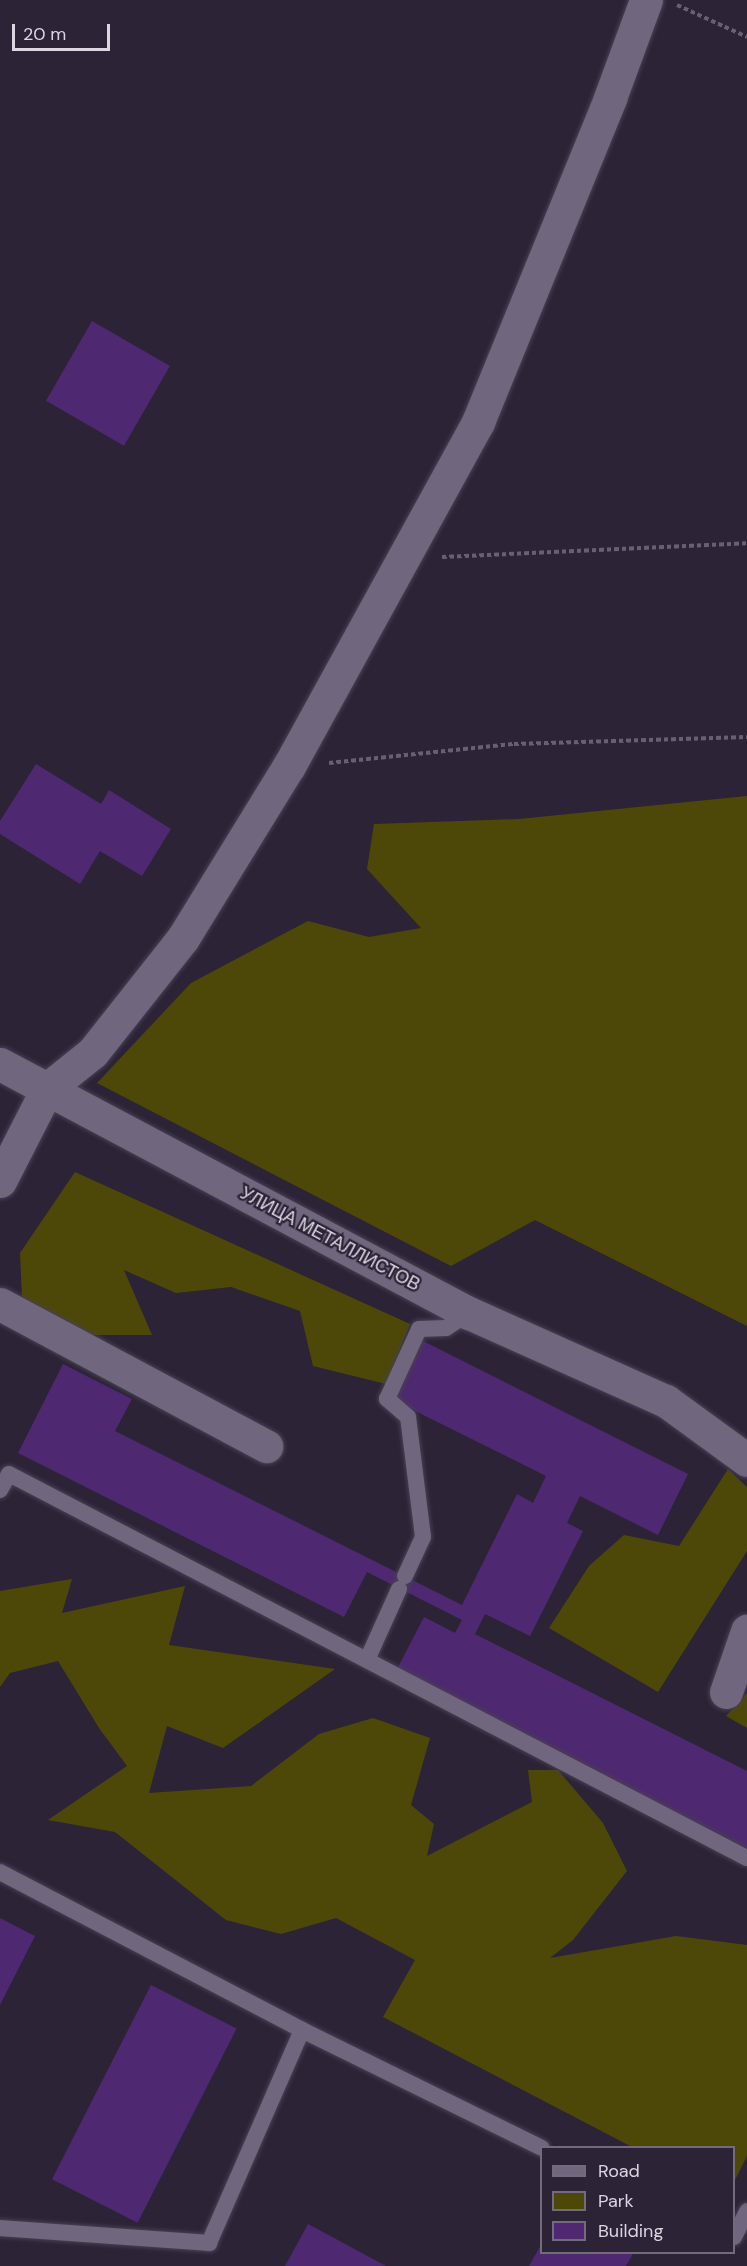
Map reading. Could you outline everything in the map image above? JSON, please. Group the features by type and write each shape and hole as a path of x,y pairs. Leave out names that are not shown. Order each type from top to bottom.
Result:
{"street":[{"path":"0,1181 47,1089 93,1052 183,938 290,766 478,422 610,98 661,2"},
{"name":"УЛИЦА МЕТАЛЛИСТОВ","path":"0,1064 469,1313 666,1401 747,1460"},
{"path":"0,1304 266,1446"},
{"path":"726,1692 747,1631"}],"lane":[{"path":"367,1660 423,1537 408,1417 387,1399 419,1329 446,1328 469,1313"},
{"path":"0,1490 9,1474 747,1858"},
{"path":"0,1872 302,2030 540,2147"},
{"path":"0,2228 209,2243 302,2030"},
{"path":"735,2235 747,2211"}],"path":[{"path":"661,2 747,37"},
{"path":"403,559 747,543"},
{"path":"290,766 513,744 747,737"}],"green space":[{"path":"747,796 747,1326 535,1220 451,1266 97,1083 191,983 308,921 369,937 421,928 367,869 374,824 519,819"},
{"path":"75,1172 410,1324 386,1384 313,1366 300,1311 231,1287 176,1293 124,1270 152,1335 80,1335 22,1297 20,1253"},
{"path":"728,1469 747,1487 747,1551 658,1692 549,1628 589,1566 624,1535 679,1546"},
{"path":"72,1579 62,1613 185,1586 169,1645 335,1669 223,1748 167,1726 149,1793 251,1786 319,1734 373,1718 430,1738 411,1805 434,1824 427,1856 532,1802 528,1770 558,1770 603,1823 627,1871 573,1940 550,1958 676,1936 747,1945 747,2156 735,2180 735,2146 630,2146 383,2017 415,1960 336,1918 281,1934 226,1920 115,1832 48,1820 127,1766 99,1728 58,1661 10,1673 0,1687 0,1591"},
{"path":"747,1693 747,1728 726,1716"}],"building":[{"path":"92,321 170,366 124,446 46,401"},
{"path":"36,764 101,804 109,790 171,829 142,876 100,851 80,884 0,834 0,821"},
{"path":"423,1341 688,1474 658,1535 580,1496 567,1523 583,1531 530,1636 485,1614 475,1634 747,1771 747,1848 396,1671 424,1617 455,1633 462,1620 367,1572 344,1617 18,1453 63,1364 132,1399 115,1431 462,1605 517,1494 533,1503 546,1476 393,1400"},
{"path":"0,1918 35,1936 0,2005"},
{"path":"151,1985 237,2029 138,2223 52,2179"},
{"path":"308,2224 386,2266 285,2266"},
{"path":"540,2247 540,2254 633,2254 626,2266 529,2266"}]}
